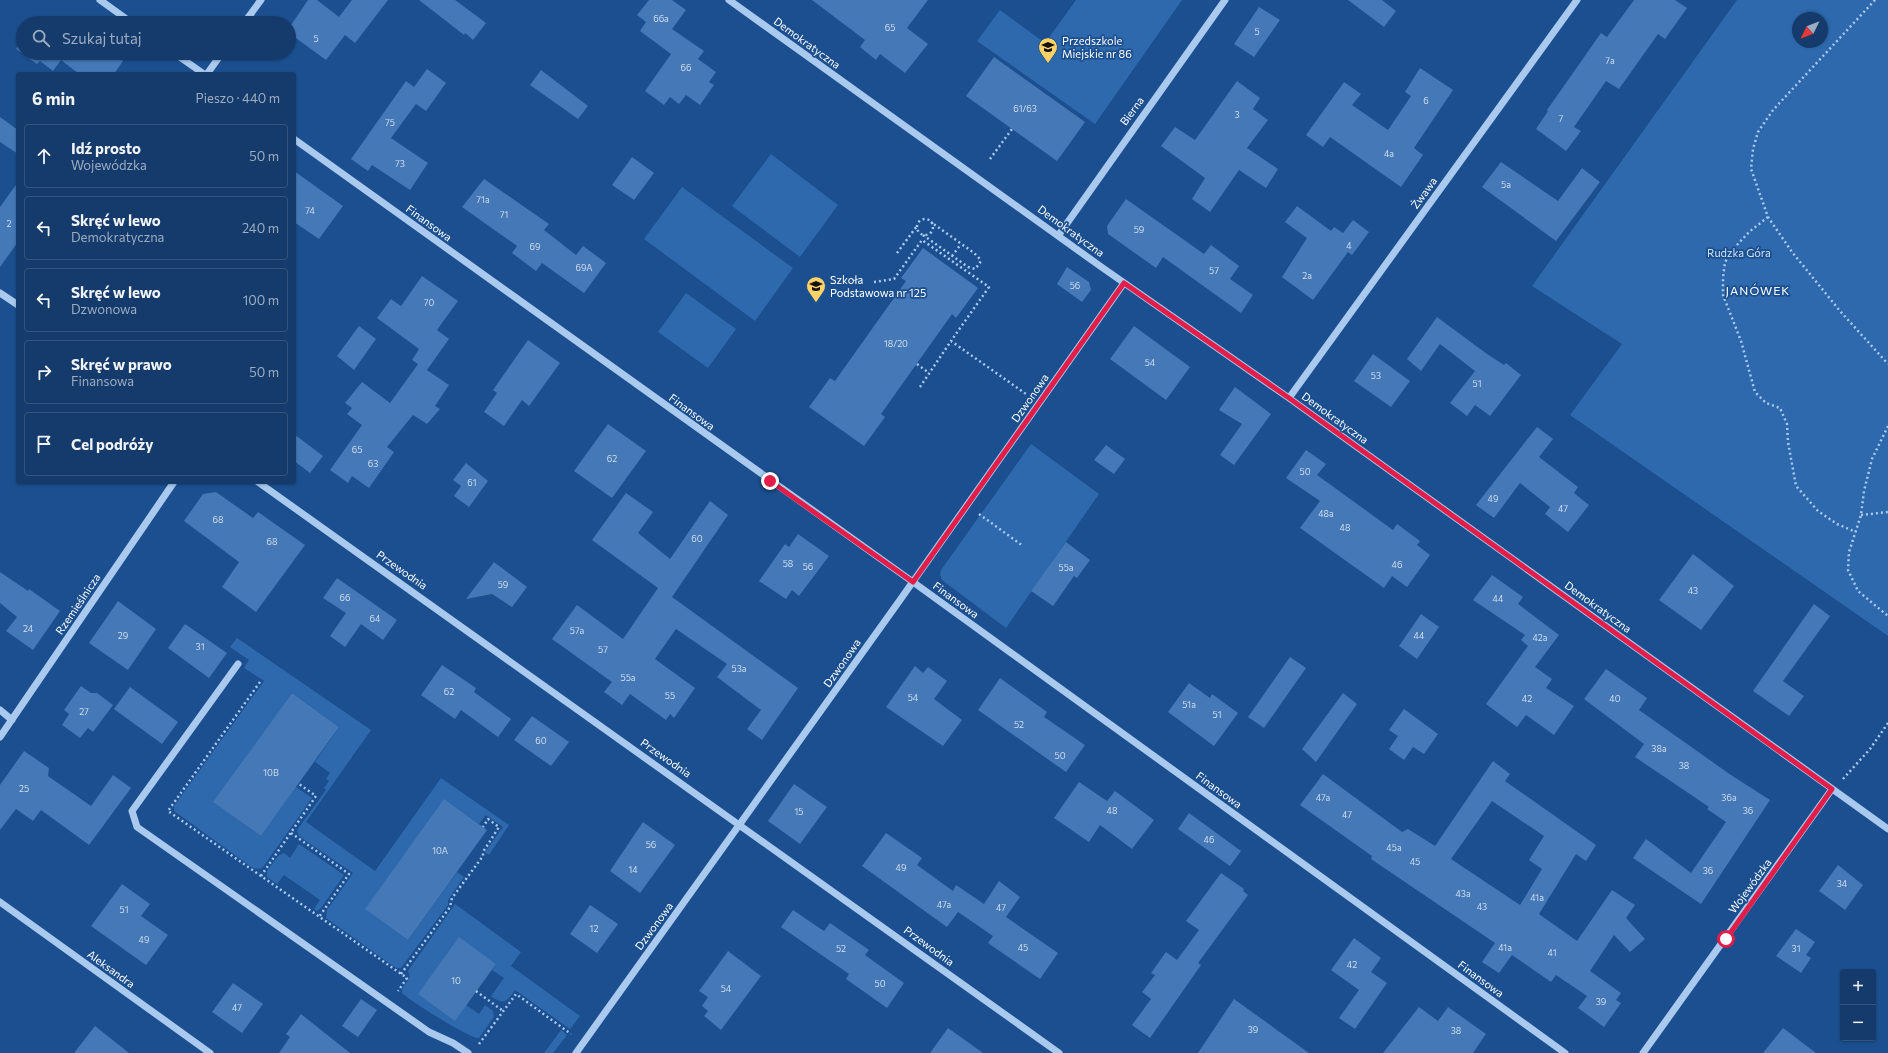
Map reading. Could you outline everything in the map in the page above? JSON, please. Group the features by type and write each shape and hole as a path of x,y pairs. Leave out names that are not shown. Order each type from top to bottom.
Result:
{"street":[{"path":"100,0 122,16"},
{"path":"249,16 260,0"},
{"name":"Demokratyczna","path":"729,0 1124,283 1289,398 1888,829"},
{"name":"Bierna","path":"1058,236 1225,0"},
{"name":"Żwawa","path":"1289,398 1577,0"},
{"path":"184,60 202,72"},
{"path":"207,72 216,60"},
{"name":"Finansowa","path":"296,140 913,582 1565,1053"},
{"name":"Dzwonowa","path":"576,1053 913,582 1124,283"},
{"path":"0,293 16,304"},
{"name":"Rzemieślnicza","path":"0,737 173,484"},
{"name":"Przewodnia","path":"261,484 1059,1053"},
{"path":"238,664 132,811 137,827 429,1032 453,1043 468,1053"},
{"path":"0,710 12,720"},
{"name":"Wojewódzka","path":"1642,1053 1832,789"},
{"name":"Aleksandra","path":"0,902 210,1053"}],"path":[{"path":"1875,0 1773,110 1758,132 1753,149 1751,169 1768,218 1792,252 1840,311 1888,364"},
{"path":"990,159 1012,129"},
{"path":"1768,218 1749,232 1737,245 1725,262 1723,295 1741,341 1755,392 1766,403 1780,408 1787,424 1788,442 1796,486 1818,511 1837,524 1856,532"},
{"path":"898,253 919,222 924,219 931,222 980,259 978,266 971,269 918,232 917,225"},
{"path":"923,235 931,232 931,222"},
{"path":"874,282 894,279 922,240 989,287 920,387"},
{"path":"952,256 961,244"},
{"path":"951,341 1028,396"},
{"path":"917,364 929,373"},
{"path":"1888,426 1872,459 1864,491 1862,515 1849,552 1848,570 1858,591 1888,616"},
{"path":"1862,515 1888,512"},
{"path":"979,513 1022,546"},
{"path":"260,682 168,811 407,978 396,993 402,997"},
{"path":"1832,789 1870,748 1888,723"},
{"path":"260,876 316,796 299,784"},
{"path":"401,974 450,907 452,898 483,856 483,852 500,827 488,819 482,827"},
{"path":"291,833 349,874 319,917"},
{"path":"476,991 503,1011"},
{"path":"474,1042 479,1045 516,994 571,1034"}],"green space":[{"path":"1076,0 1182,0 1095,124 977,41 1000,10 1045,43"},
{"name":"Rudzka Góra","path":"1737,0 1888,0 1888,636 1570,415 1622,344 1532,286"},
{"path":"771,154 838,205 800,257 732,206"},
{"path":"682,187 793,268 755,321 644,239"},
{"path":"686,293 736,329 708,368 658,332"},
{"path":"1031,444 1099,494 1006,628 942,580 940,575 941,570"},
{"path":"237,638 371,730 306,822 375,871 441,778 509,825 489,855 485,852 503,827 486,815 479,824 444,800 366,909 408,940 457,872 464,877 448,900 448,905 401,968 396,968 326,918 327,910 353,873 299,836 297,830 326,790 324,788 329,781 326,779 330,773 315,762 339,727 292,693 214,802 261,836 296,787 312,798 263,867 260,869 253,868 174,811 174,806 264,681 244,668 249,660 230,647"},
{"path":"299,844 344,875 321,908 317,911 314,909 320,900 284,875 277,884 267,877 267,871 278,856 284,853 290,858"},
{"path":"455,904 521,952 511,966 580,1016 570,1029 515,990 505,1001 499,1001 491,996 504,978 492,970 496,964 459,938 466,1005 479,1014 485,1005 493,1011 494,1017 479,1038 454,1027 402,993 402,989 410,977 408,971"},
{"path":"561,1030 567,1035 553,1053 544,1053"}],"building":[{"path":"308,0 317,0 339,17 352,0 388,0 355,43 345,35 326,60 296,38 296,18"},
{"path":"419,0 455,0 486,23 473,40 465,33 464,35"},
{"path":"649,0 672,0 686,10 672,29 704,51 698,59 716,72 709,82 714,85 700,105 686,95 679,104 670,97 664,105 645,91 671,54 640,31 646,22 637,15"},
{"path":"812,0 928,0 907,28 928,44 905,73 880,54 876,60 860,47 865,40"},
{"path":"1348,0 1382,0 1396,11 1384,27"},
{"path":"1634,0 1675,0 1687,8 1665,39 1658,34 1619,89 1606,81 1574,127 1581,131 1566,151 1536,129 1548,111 1547,110 1601,33 1607,37"},
{"path":"1259,7 1280,20 1254,57 1234,44"},
{"path":"994,57 1085,122 1057,161 966,96"},
{"path":"31,60 61,60 53,71 40,61 37,64"},
{"path":"61,60 123,61 115,72 76,72"},
{"path":"1420,68 1453,90 1414,148 1423,155 1401,187 1330,137 1323,147 1306,135 1344,82 1361,94 1352,105 1388,130 1411,96 1405,92"},
{"path":"427,69 446,83 426,111 416,104 391,138 428,163 410,190 372,165 368,171 351,159 406,81 414,87"},
{"path":"541,70 588,106 578,119 530,85"},
{"path":"1237,81 1260,98 1253,109 1268,120 1247,148 1278,169 1266,188 1239,170 1210,212 1192,199 1205,178 1161,146 1175,127 1195,140"},
{"path":"0,117 16,129 16,153 0,142"},
{"path":"632,157 654,173 634,200 612,185"},
{"path":"1501,162 1558,201 1582,168 1600,182 1556,241 1482,187"},
{"path":"296,172 343,206 319,239 296,223"},
{"path":"484,179 549,224 544,230 576,255 583,246 606,263 584,293 542,263 536,271 512,253 517,246 462,207"},
{"path":"16,185 16,245 0,267 0,207"},
{"path":"1126,199 1204,254 1211,245 1239,266 1230,279 1253,295 1241,313 1163,257 1156,268 1108,234 1107,226"},
{"path":"1297,206 1331,231 1334,227 1343,233 1353,220 1369,232 1352,255 1348,252 1313,300 1282,277 1307,238 1285,222"},
{"path":"923,248 978,288 956,318 952,314 881,414 885,417 864,446 809,407 830,378 835,381 906,281 901,278"},
{"path":"1067,267 1089,282 1091,290 1082,302 1057,284"},
{"path":"422,276 458,301 437,330 449,339 427,370 412,360 419,349 377,318 391,299 401,306"},
{"path":"1437,317 1487,354 1504,365 1506,363 1521,375 1490,416 1475,405 1467,416 1450,403 1475,371 1440,344 1421,371 1407,359"},
{"path":"359,326 376,339 354,370 337,356"},
{"path":"1134,326 1190,367 1166,400 1110,359"},
{"path":"528,340 560,363 529,406 522,400 504,426 484,412 497,393 493,390"},
{"path":"1373,354 1410,381 1391,407 1354,381"},
{"path":"418,364 449,385 435,406 440,409 427,424 413,415 387,447 394,452 369,488 352,476 348,483 330,470 362,425 347,414 352,408 345,403 362,382 390,403"},
{"path":"1235,387 1271,414 1234,465 1220,455 1242,424 1219,410"},
{"path":"608,424 646,451 612,498 574,471"},
{"path":"1537,427 1553,439 1539,457 1578,487 1574,493 1589,505 1568,532 1545,514 1550,507 1520,483 1494,518 1476,505"},
{"path":"296,436 323,456 310,473 296,462"},
{"path":"1106,445 1125,459 1114,474 1094,460"},
{"path":"1306,450 1326,464 1317,475 1393,530 1397,524 1420,541 1417,545 1430,555 1407,587 1392,576 1384,588 1300,528 1320,501 1286,478"},
{"path":"466,463 488,481 469,507 454,496 461,486 453,480"},
{"path":"216,492 253,518 258,512 305,545 256,612 222,587 239,562 184,521 203,494"},
{"path":"626,493 653,512 638,533 670,559 710,501 728,515 672,597 798,688 762,740 747,729 761,710 717,677 727,664 676,629 655,659 695,688 674,718 670,714 666,720 630,694 622,705 604,692 612,682 552,639 577,605 623,639 658,588 592,540"},
{"path":"798,534 829,556 799,596 792,590 786,599 759,581 785,544 789,547"},
{"path":"1066,542 1090,560 1077,578 1074,576 1053,606 1031,591"},
{"path":"1693,554 1734,586 1701,630 1659,600"},
{"path":"494,562 527,587 512,607 492,594 466,599"},
{"path":"0,572 28,591 29,589 60,611 33,650 6,631 17,617 0,603"},
{"path":"1492,575 1523,597 1518,604 1559,635 1535,667 1552,679 1546,688 1574,706 1554,735 1526,715 1517,727 1486,704 1528,646 1521,640 1525,635 1473,600"},
{"path":"337,578 397,620 383,640 361,624 345,647 330,636 346,613 323,598"},
{"path":"118,601 156,629 128,670 89,643"},
{"path":"1814,604 1830,616 1783,681 1804,696 1789,716 1753,691"},
{"path":"1421,614 1439,627 1417,659 1399,646"},
{"path":"185,624 227,653 209,678 168,648"},
{"path":"1290,657 1306,668 1264,728 1248,717"},
{"path":"442,665 476,688 474,692 511,719 498,737 461,710 455,719 421,695"},
{"path":"915,666 923,673 928,667 947,681 934,699 962,720 943,746 886,707"},
{"path":"1606,669 1647,698 1639,710 1731,775 1770,800 1701,904 1633,858 1646,839 1691,873 1726,822 1707,809 1709,807 1635,757 1644,744 1584,699"},
{"path":"1000,678 1047,712 1044,717 1085,745 1066,772 978,710"},
{"path":"1189,683 1210,698 1212,694 1238,713 1214,746 1168,712"},
{"path":"81,686 91,693 97,693 113,705 93,732 88,728 80,738 62,725 69,714 64,710"},
{"path":"130,687 178,722 162,744 114,709"},
{"path":"292,693 339,727 261,836 213,802"},
{"path":"1343,693 1357,704 1316,762 1302,749"},
{"path":"1404,709 1438,734 1424,754 1413,747 1404,760 1389,749 1398,736 1389,730"},
{"path":"532,716 569,742 551,766 514,740"},
{"path":"24,751 49,768 48,776 91,806 113,775 131,788 89,845 41,810 33,821 16,809 0,830 0,785"},
{"path":"1493,761 1510,774 1505,781 1596,845 1586,861 1576,854 1539,914 1577,941 1612,890 1635,905 1626,918 1645,939 1630,952 1614,935 1590,971 1621,993 1616,1000 1621,1003 1604,1027 1578,1008 1587,996 1556,975 1551,982 1512,955 1499,973 1482,962 1495,943 1371,859 1372,856 1300,805 1323,774 1402,832 1408,829 1435,846","holes":["1492,801 1544,836 1529,860 1542,869 1520,905 1451,859"]},
{"path":"1079,782 1107,801 1115,791 1154,820 1132,849 1100,825 1089,842 1054,818"},
{"path":"794,784 827,807 800,844 768,821"},
{"path":"444,799 487,830 408,940 365,909"},
{"path":"1189,813 1241,851 1230,866 1178,829"},
{"path":"643,822 675,845 640,893 610,871"},
{"path":"886,833 922,858 917,865 953,891 956,885 984,904 999,881 1020,897 1006,917 1058,953 1040,979 988,943 993,936 958,912 947,927 862,866"},
{"path":"1838,865 1863,885 1845,910 1819,891"},
{"path":"1221,873 1244,889 1243,891 1248,895 1198,963 1201,965 1150,1038 1132,1025 1151,999 1142,992 1155,975 1151,973 1166,952 1177,960 1199,930 1186,921"},
{"path":"122,884 150,904 141,916 168,935 146,965 91,926"},
{"path":"590,905 618,924 597,953 570,934"},
{"path":"793,910 824,931 830,923 869,950 865,955 904,983 887,1008 846,979 849,974 781,927"},
{"path":"1796,929 1815,942 1806,955 1811,958 1801,973 1776,956"},
{"path":"459,937 496,964 455,1021 418,994"},
{"path":"1354,938 1381,958 1371,972 1387,983 1355,1029 1339,1018 1359,990 1331,970"},
{"path":"728,951 761,976 721,1030 704,1016 708,1011 702,1006 708,997 699,991"},
{"path":"233,983 263,1004 242,1033 212,1012"},
{"path":"361,999 377,1010 358,1037 342,1026"},
{"path":"1234,999 1309,1053 1198,1053"},
{"path":"1419,1007 1438,1021 1448,1007 1486,1034 1473,1053 1383,1053"},
{"path":"301,1014 350,1053 279,1053 290,1037 286,1034"},
{"path":"95,1026 129,1053 74,1053"},
{"path":"948,1028 983,1053 930,1053"},
{"path":"1783,1028 1816,1053 1763,1053"}],"place":[{"name":"Przedszkole Miejskie nr 86","path":"1048,64"},
{"name":"Szkoła Podstawowa nr 125","path":"816,303"}],"district":[{"name":"JANÓWEK","path":"1758,291"}],"route":[{"path":"770,481 913,582 1124,283 1289,398 1832,789 1813,818 1726,939"}]}
